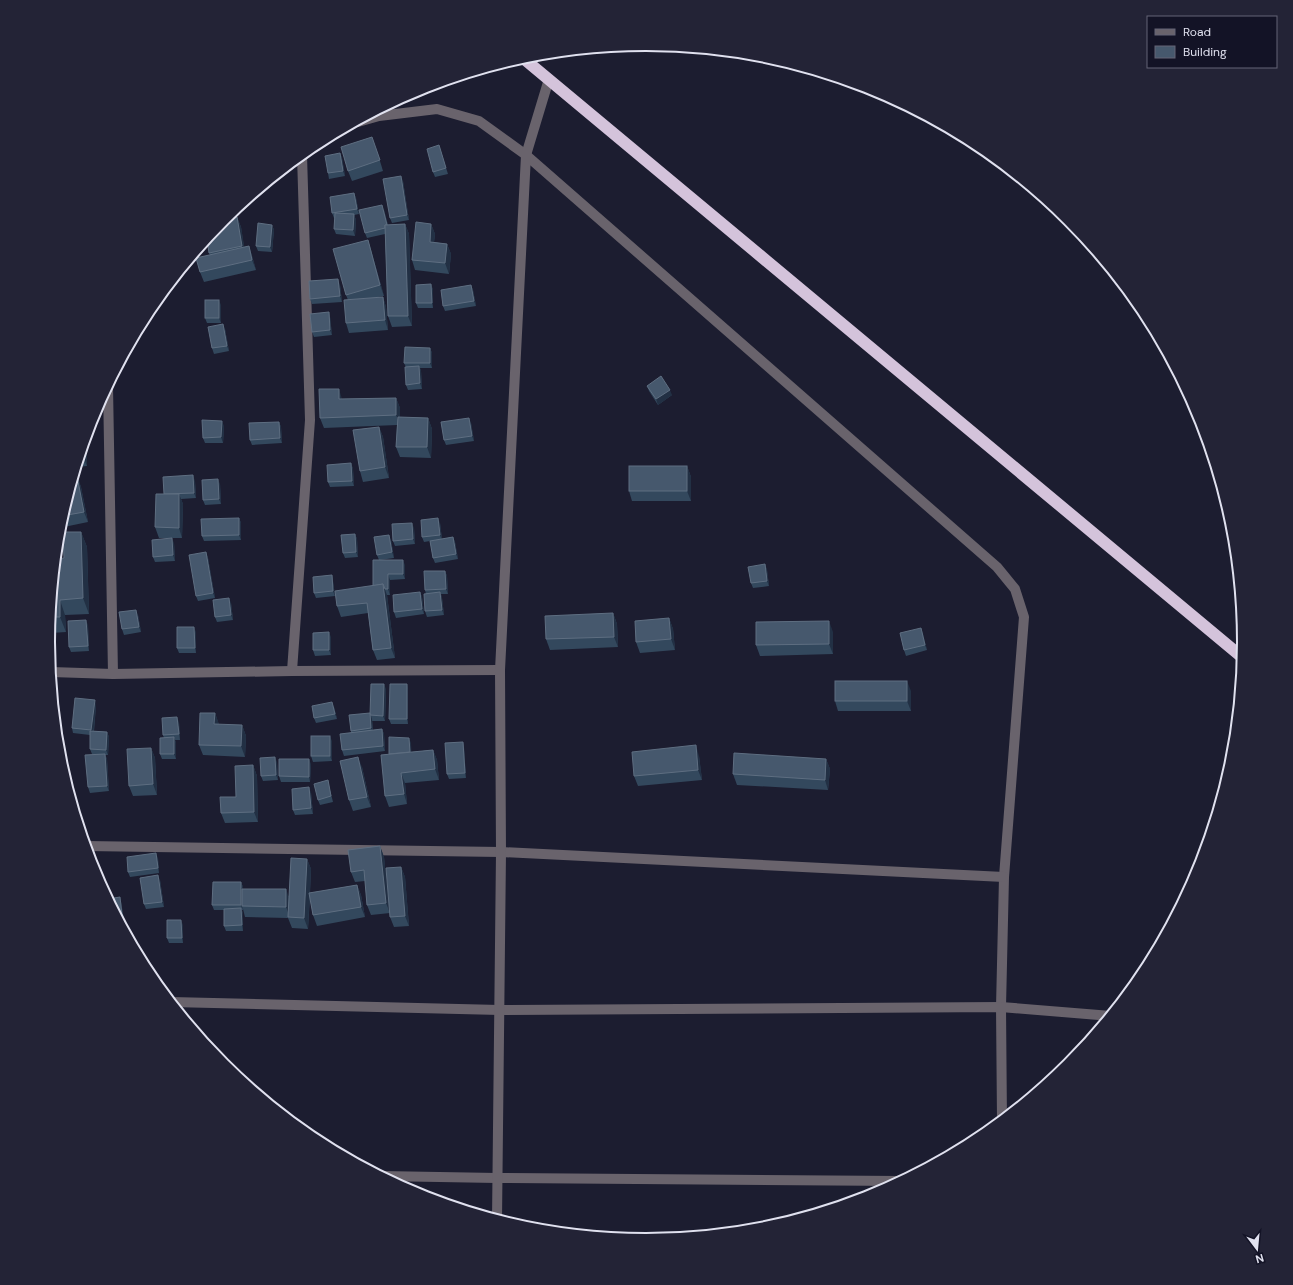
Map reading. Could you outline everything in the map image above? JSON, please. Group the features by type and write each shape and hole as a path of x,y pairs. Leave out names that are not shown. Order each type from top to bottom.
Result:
{"highway":[{"path":"529,63 1238,654"}],"street":[{"path":"497,1215 501,852 500,670 526,155 549,79"},
{"path":"375,117 437,109 479,121 526,155 997,567 1015,589 1024,617 1004,877 1001,1007 1002,1115"},
{"path":"292,671 310,420 302,162"},
{"path":"108,398 113,674"},
{"path":"56,672 113,674 500,670"},
{"path":"91,846 501,852 1004,877"},
{"path":"176,1002 500,1010 1001,1007 1106,1016"},
{"path":"392,1176 891,1181"}],"building":[{"path":"372,137 380,160 348,171 341,147"},
{"path":"439,145 446,168 433,172 427,149"},
{"path":"340,153 343,171 328,173 325,156"},
{"path":"401,176 407,215 390,218 383,179"},
{"path":"354,193 357,209 332,213 330,197"},
{"path":"382,205 387,225 385,225 385,228 365,233 359,210"},
{"path":"335,213 354,214 353,230 334,229"},
{"path":"237,217 242,246 209,253 208,246"},
{"path":"416,222 431,224 430,242 447,244 445,263 412,260"},
{"path":"258,223 272,225 270,247 256,246"},
{"path":"405,224 408,316 388,316 385,225"},
{"path":"368,240 380,285 346,295 333,249"},
{"path":"249,246 252,260 200,272 197,258"},
{"path":"338,279 340,296 310,299 309,281"},
{"path":"431,284 432,303 416,303 416,285"},
{"path":"471,285 474,301 443,306 441,290"},
{"path":"383,297 385,320 346,323 344,300"},
{"path":"205,300 219,300 219,318 205,318"},
{"path":"329,312 330,330 312,332 310,314"},
{"path":"223,324 227,346 212,348 208,327"},
{"path":"405,347 430,348 430,363 404,363"},
{"path":"419,366 420,383 406,385 405,367"},
{"path":"661,376 670,390 656,399 647,386"},
{"path":"319,389 339,389 339,399 396,398 396,415 320,418"},
{"path":"398,417 428,418 427,447 396,447"},
{"path":"469,418 472,436 444,440 441,422"},
{"path":"202,420 222,421 221,437 203,438"},
{"path":"279,422 280,438 250,440 249,423"},
{"path":"379,427 385,467 360,471 353,430"},
{"path":"351,463 352,481 328,482 327,465"},
{"path":"629,466 687,466 687,491 629,491"},
{"path":"193,475 194,493 164,494 163,477"},
{"path":"218,479 219,499 203,500 202,480"},
{"path":"78,480 84,512 69,515"},
{"path":"156,494 179,494 179,528 155,527"},
{"path":"239,518 239,535 202,536 201,519"},
{"path":"438,518 440,535 422,537 421,520"},
{"path":"412,523 413,539 393,541 392,524"},
{"path":"65,532 81,532 83,598 60,600 60,617 56,617 60,565 61,558 64,558 63,543"},
{"path":"355,534 356,552 343,553 341,535"},
{"path":"389,535 392,552 377,555 374,537"},
{"path":"453,537 456,554 433,558 430,541"},
{"path":"172,538 173,555 153,557 152,540"},
{"path":"206,552 213,593 196,596 189,555"},
{"path":"373,560 403,560 403,574 388,574 388,589 385,589 383,584 373,586"},
{"path":"765,564 767,581 751,583 748,567"},
{"path":"424,571 445,571 446,589 425,590"},
{"path":"332,575 333,591 314,593 313,577"},
{"path":"383,584 391,648 373,650 367,603 337,606 335,591"},
{"path":"420,592 422,609 394,612 393,595"},
{"path":"440,592 442,610 425,611 424,594"},
{"path":"229,598 231,615 215,617 213,600"},
{"path":"136,610 139,627 122,629 119,612"},
{"path":"613,613 614,637 546,639 545,616"},
{"path":"669,618 671,639 636,642 635,621"},
{"path":"86,620 88,646 69,647 68,621"},
{"path":"829,621 829,644 756,645 756,622"},
{"path":"177,627 194,627 195,648 177,648"},
{"path":"921,628 925,645 904,650 900,633"},
{"path":"329,632 329,650 313,650 313,633"},
{"path":"835,681 907,681 907,701 835,701"},
{"path":"371,684 384,684 383,716 370,715"},
{"path":"390,684 407,684 407,719 389,719"},
{"path":"75,698 95,700 91,730 72,728"},
{"path":"332,702 335,714 314,718 312,706"},
{"path":"200,713 215,713 214,724 242,725 241,746 199,745"},
{"path":"370,713 371,728 351,731 349,715"},
{"path":"177,717 179,734 163,735 162,718"},
{"path":"382,729 383,746 342,750 340,734"},
{"path":"90,731 107,732 106,750 90,749"},
{"path":"311,736 330,736 330,756 311,756"},
{"path":"174,737 174,754 160,754 160,738"},
{"path":"389,737 409,738 410,752 389,754"},
{"path":"463,742 465,773 447,774 445,743"},
{"path":"696,745 698,770 634,776 632,752"},
{"path":"151,748 153,784 129,786 127,749"},
{"path":"433,750 435,769 401,773 404,794 385,796 381,755"},
{"path":"734,753 826,759 825,780 733,774"},
{"path":"105,754 107,786 88,787 85,755"},
{"path":"275,757 276,775 261,776 260,758"},
{"path":"358,757 367,797 349,800 340,761"},
{"path":"279,759 309,759 309,777 279,776"},
{"path":"253,765 254,812 221,813 220,797 236,797 235,766"},
{"path":"328,780 331,796 318,800 314,784"},
{"path":"309,787 311,808 293,810 292,789"},
{"path":"380,846 386,903 367,905 364,870 351,872 348,850"},
{"path":"156,853 158,868 128,872 127,857"},
{"path":"291,858 307,859 304,918 288,917"},
{"path":"401,867 405,916 390,917 386,868"},
{"path":"158,875 162,902 144,904 140,878"},
{"path":"213,882 241,882 241,905 212,905"},
{"path":"357,885 361,907 313,915 309,893"},
{"path":"242,889 286,889 286,907 242,906"},
{"path":"120,897 122,915 116,904 113,898"},
{"path":"241,908 242,925 224,926 224,909"},
{"path":"167,920 181,920 182,938 167,938"}]}
